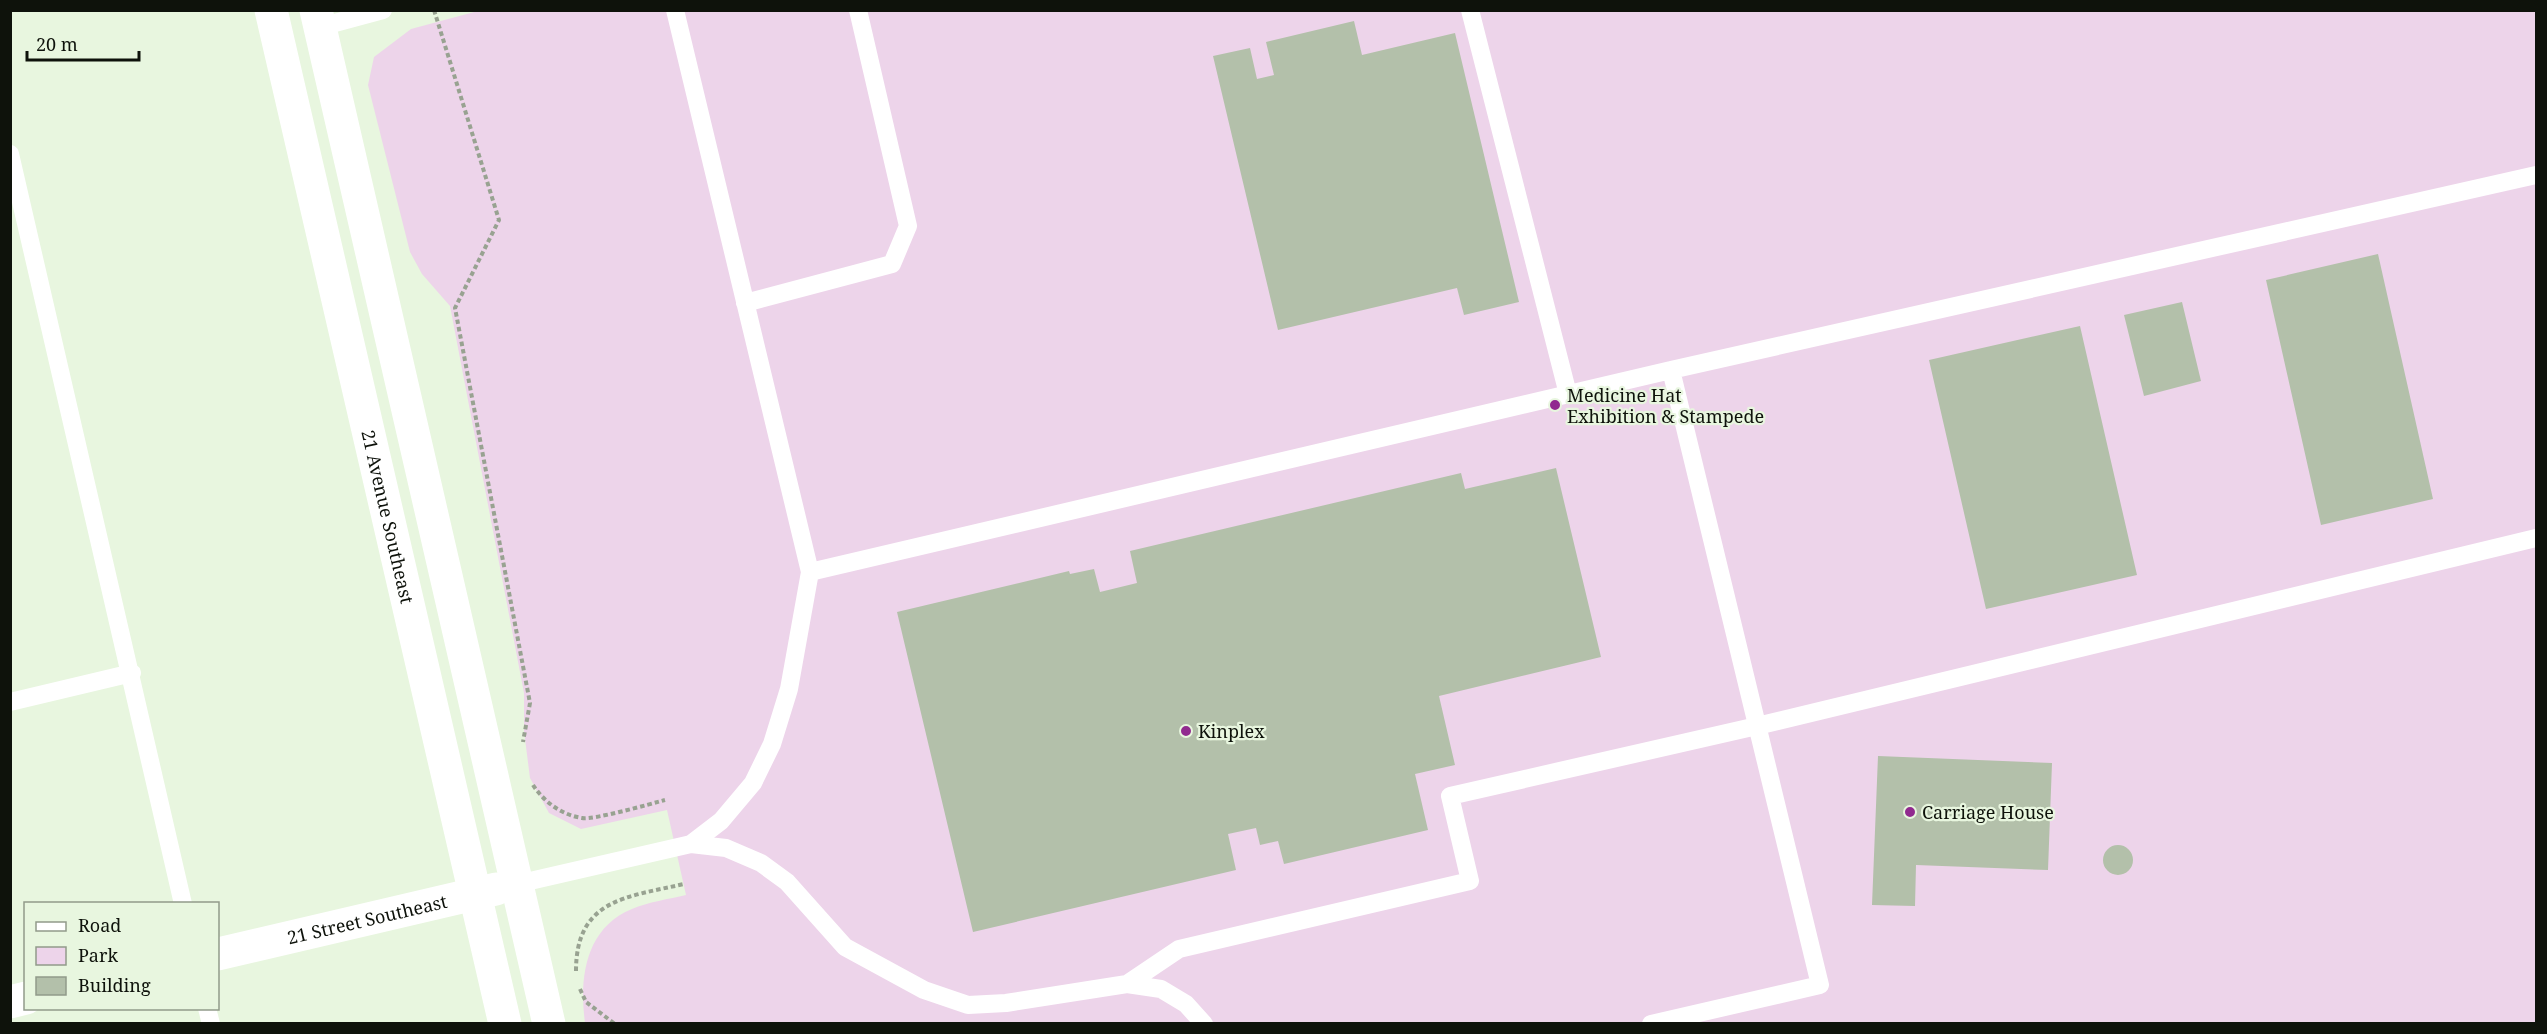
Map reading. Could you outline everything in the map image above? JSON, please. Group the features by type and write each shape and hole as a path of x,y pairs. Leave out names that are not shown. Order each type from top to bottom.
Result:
{"street":[{"name":"21 Avenue Southeast","path":"271,10 505,1023"},
{"path":"318,19 549,1023"},
{"name":"21 Street Southeast","path":"219,954 517,884"}],"lane":[{"path":"318,19 383,10"},
{"path":"675,10 810,572 789,689 772,744 753,783 721,821 691,844"},
{"path":"745,303 892,264 908,226 858,10"},
{"path":"1470,10 1568,394"},
{"path":"10,154 132,673 183,902"},
{"path":"810,572 1671,369 2536,175"},
{"path":"1652,1023 1820,985 1671,369"},
{"path":"1127,984 1179,949 1470,881 1450,796 1757,726 2536,538"},
{"path":"10,702 132,673"},
{"path":"517,884 691,844 726,848 760,863 787,882 845,947 907,982 946,998 968,1005 1006,1003 1127,984 1161,989 1186,1004 1204,1023"}],"path":[{"path":"434,10 499,220 455,308 530,703 521,750"},
{"path":"529,779 540,795 554,808 583,819 665,800"},
{"path":"615,1023 586,1002 576,981 576,958 584,927 608,904 684,884"}],"green space":[{"name":"Medicine Hat Exhibition & Stampede","path":"478,11 2536,11 2536,1023 585,1023 583,989 585,973 595,942 604,929 616,918 632,909 686,895 667,810 581,829 549,813 530,778 524,731 524,693 450,306 422,274 410,252 368,85 374,57 411,29"}],"building":[{"path":"1354,21 1362,55 1455,33 1519,302 1464,315 1457,288 1278,330 1213,56 1250,48 1257,79 1274,75 1266,42"},
{"path":"2378,254 2433,499 2321,525 2266,280"},
{"path":"2182,302 2201,381 2144,396 2124,315"},
{"path":"2080,326 2137,575 1986,609 1929,360"},
{"name":"Kinplex","path":"1556,468 1601,657 1439,696 1455,765 1415,774 1428,830 1284,864 1278,841 1260,845 1256,828 1228,834 1236,870 973,932 897,612 1069,571 1070,574 1094,569 1100,592 1137,583 1130,551 1461,473 1465,489"},
{"path":"1878,756 2052,763 2048,870 1916,865 1915,906 1872,905"},
{"path":"2118,845 2129,849 2133,860 2129,871 2118,875 2107,871 2103,860 2107,849"}],"place":[{"name":"Medicine Hat Exhibition & Stampede","path":"1555,405"},
{"name":"Kinplex","path":"1186,731"},
{"name":"Carriage House","path":"1910,812"}]}
